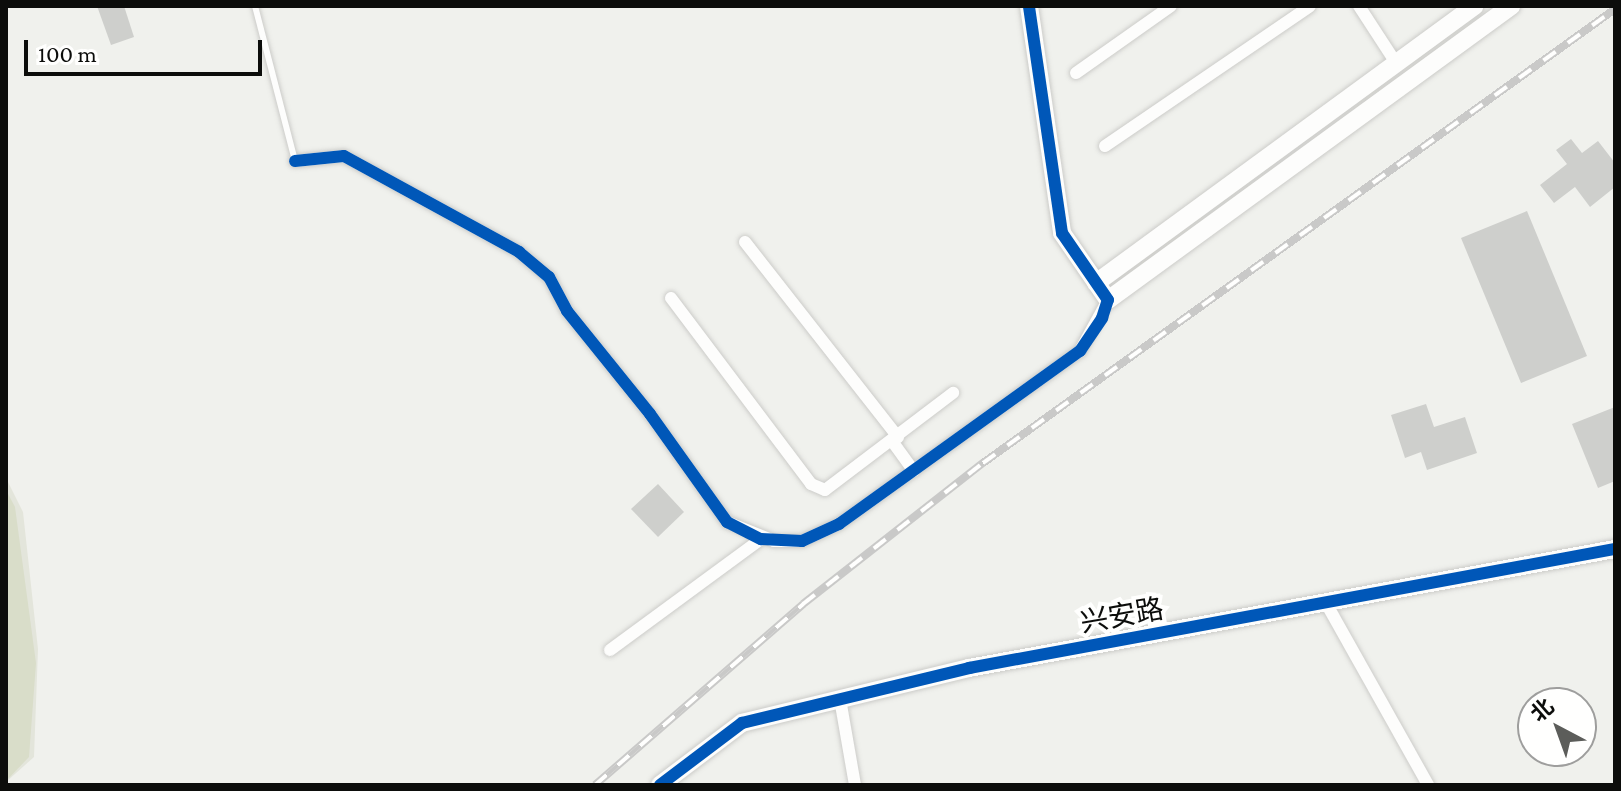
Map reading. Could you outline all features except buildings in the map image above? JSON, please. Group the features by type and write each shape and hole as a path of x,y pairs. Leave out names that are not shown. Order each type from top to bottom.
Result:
{"street":[{"path":"1029,6 1062,233 1108,300"},
{"path":"1076,73 1171,6"},
{"path":"1105,146 1310,6"},
{"path":"1359,6 1396,63"},
{"path":"1096,283 1474,6"},
{"path":"295,161 344,156 519,252 549,277 567,311 650,414 727,522 761,539 802,541 828,532 1080,351 1108,300 1511,6"},
{"path":"745,242 895,439 914,471"},
{"path":"671,298 811,484 825,490 953,393"},
{"path":"610,650 761,539"},
{"name":"兴安路","path":"660,785 742,723 969,668 1615,549"},
{"path":"1326,603 1428,785"},
{"path":"840,699 855,785"}],"lane":[{"path":"255,6 295,161"}],"shaded area":[{"path":"6,478 23,512 38,649 34,757 6,782"}],"green space":[{"path":"6,490 15,507 36,663 29,757 6,781"}],"railway":[{"path":"595,785 803,604 983,463 1615,9"}],"cycle path":[{"path":"295,161 344,156 519,252 549,277 567,311 650,414 727,522 761,539 802,541 839,524 1080,351 1102,318 1108,300 1062,233 1029,6"},
{"path":"660,785 742,723 969,668 1615,549"}]}
